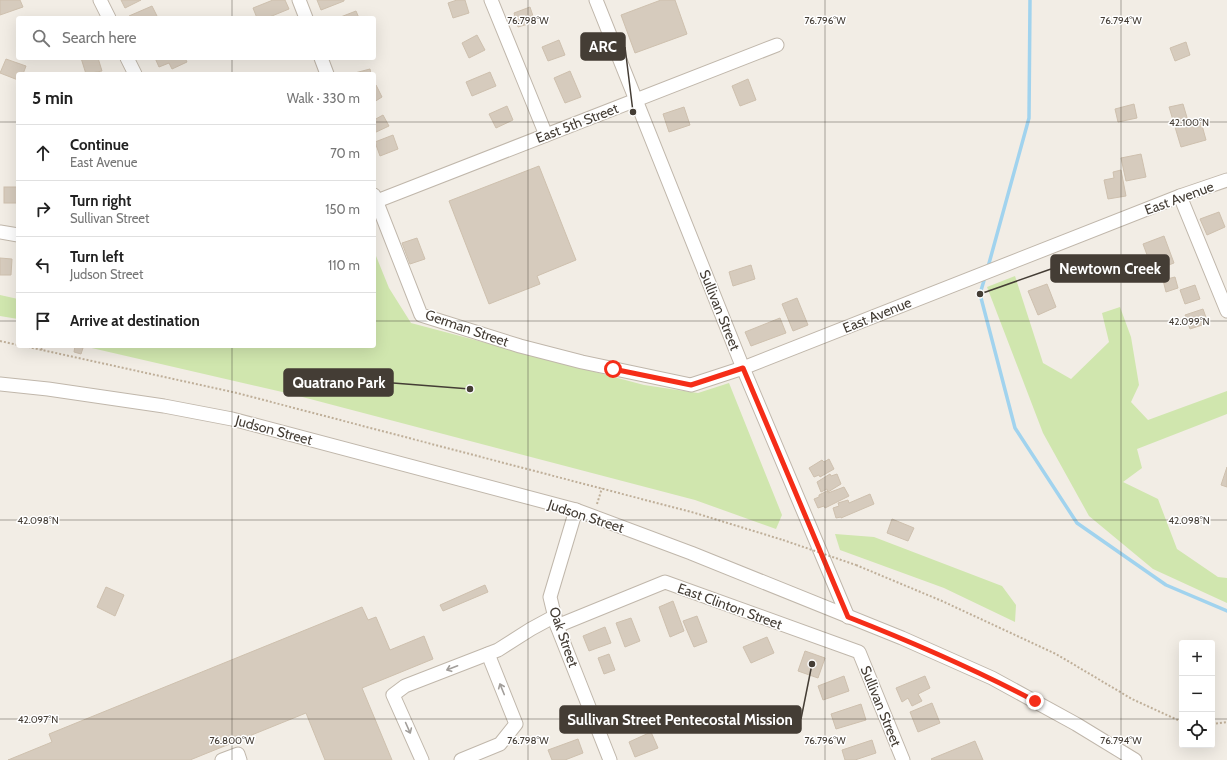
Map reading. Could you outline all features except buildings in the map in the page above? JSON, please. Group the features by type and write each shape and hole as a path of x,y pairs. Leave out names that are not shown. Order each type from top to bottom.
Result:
{"street":[{"path":"100,0 108,16"},
{"path":"299,0 305,16"},
{"path":"491,0 546,134"},
{"name":"Sullivan Street","path":"596,0 743,368 848,617"},
{"name":"East 5th Street","path":"376,198 637,100 777,45"},
{"path":"129,60 134,72"},
{"path":"322,60 326,72"},
{"name":"East Avenue","path":"520,346 582,362 691,385 743,368 964,280 1026,258 1180,196 1227,180"},
{"path":"1180,196 1227,311"},
{"name":"German Street","path":"376,201 421,315 520,346"},
{"path":"0,232 16,235"},
{"name":"Judson Street","path":"0,384 48,389 164,406 232,419 576,510 691,553 902,638 992,678 1076,724 1135,760"},
{"name":"Oak Street","path":"576,510 550,597 556,621 610,760"},
{"name":"East Clinton Street","path":"422,760 393,695 405,686 498,650 531,629 665,582 859,652"},
{"name":"Sullivan Street","path":"859,652 903,760"},
{"path":"461,760 500,744 516,724 488,654"},
{"path":"222,760 239,757"}],"path":[{"path":"0,341 16,345"},
{"path":"32,348 237,393 695,513 783,540 856,565 942,601 1056,654 1132,699 1179,721"},
{"path":"593,517 602,488"},
{"path":"1215,724 1227,722"}],"green space":[{"path":"376,256 389,288 411,323 644,385 698,393 729,383 782,515 776,529 695,500 291,394 92,348 376,348"},
{"path":"1015,276 1043,363 1071,379 1109,342 1102,313 1120,307 1131,337 1139,385 1131,402 1148,420 1227,391 1227,414 1137,449 1142,468 1123,482 1158,499 1177,549 1218,577 1227,578 1227,603 1153,569 1089,516 1043,433 987,287"},
{"path":"0,295 16,299 16,319 0,316"},
{"path":"835,534 874,537 1002,586 1016,605 1015,622 944,588 840,550"}],"waterway":[{"path":"988,267 1029,118 1030,0"},
{"path":"985,277 980,294 1015,428 1077,523 1166,585 1227,611"}],"place":[{"name":"ARC","path":"633,112"},
{"name":"Newtown Creek","path":"980,294"},
{"name":"Quatrano Park","path":"470,389"},
{"name":"Sullivan Street Pentecostal Mission","path":"812,664"}],"route":[{"path":"613,369 691,385 743,368 848,617 902,638 992,678 1035,701"}]}
